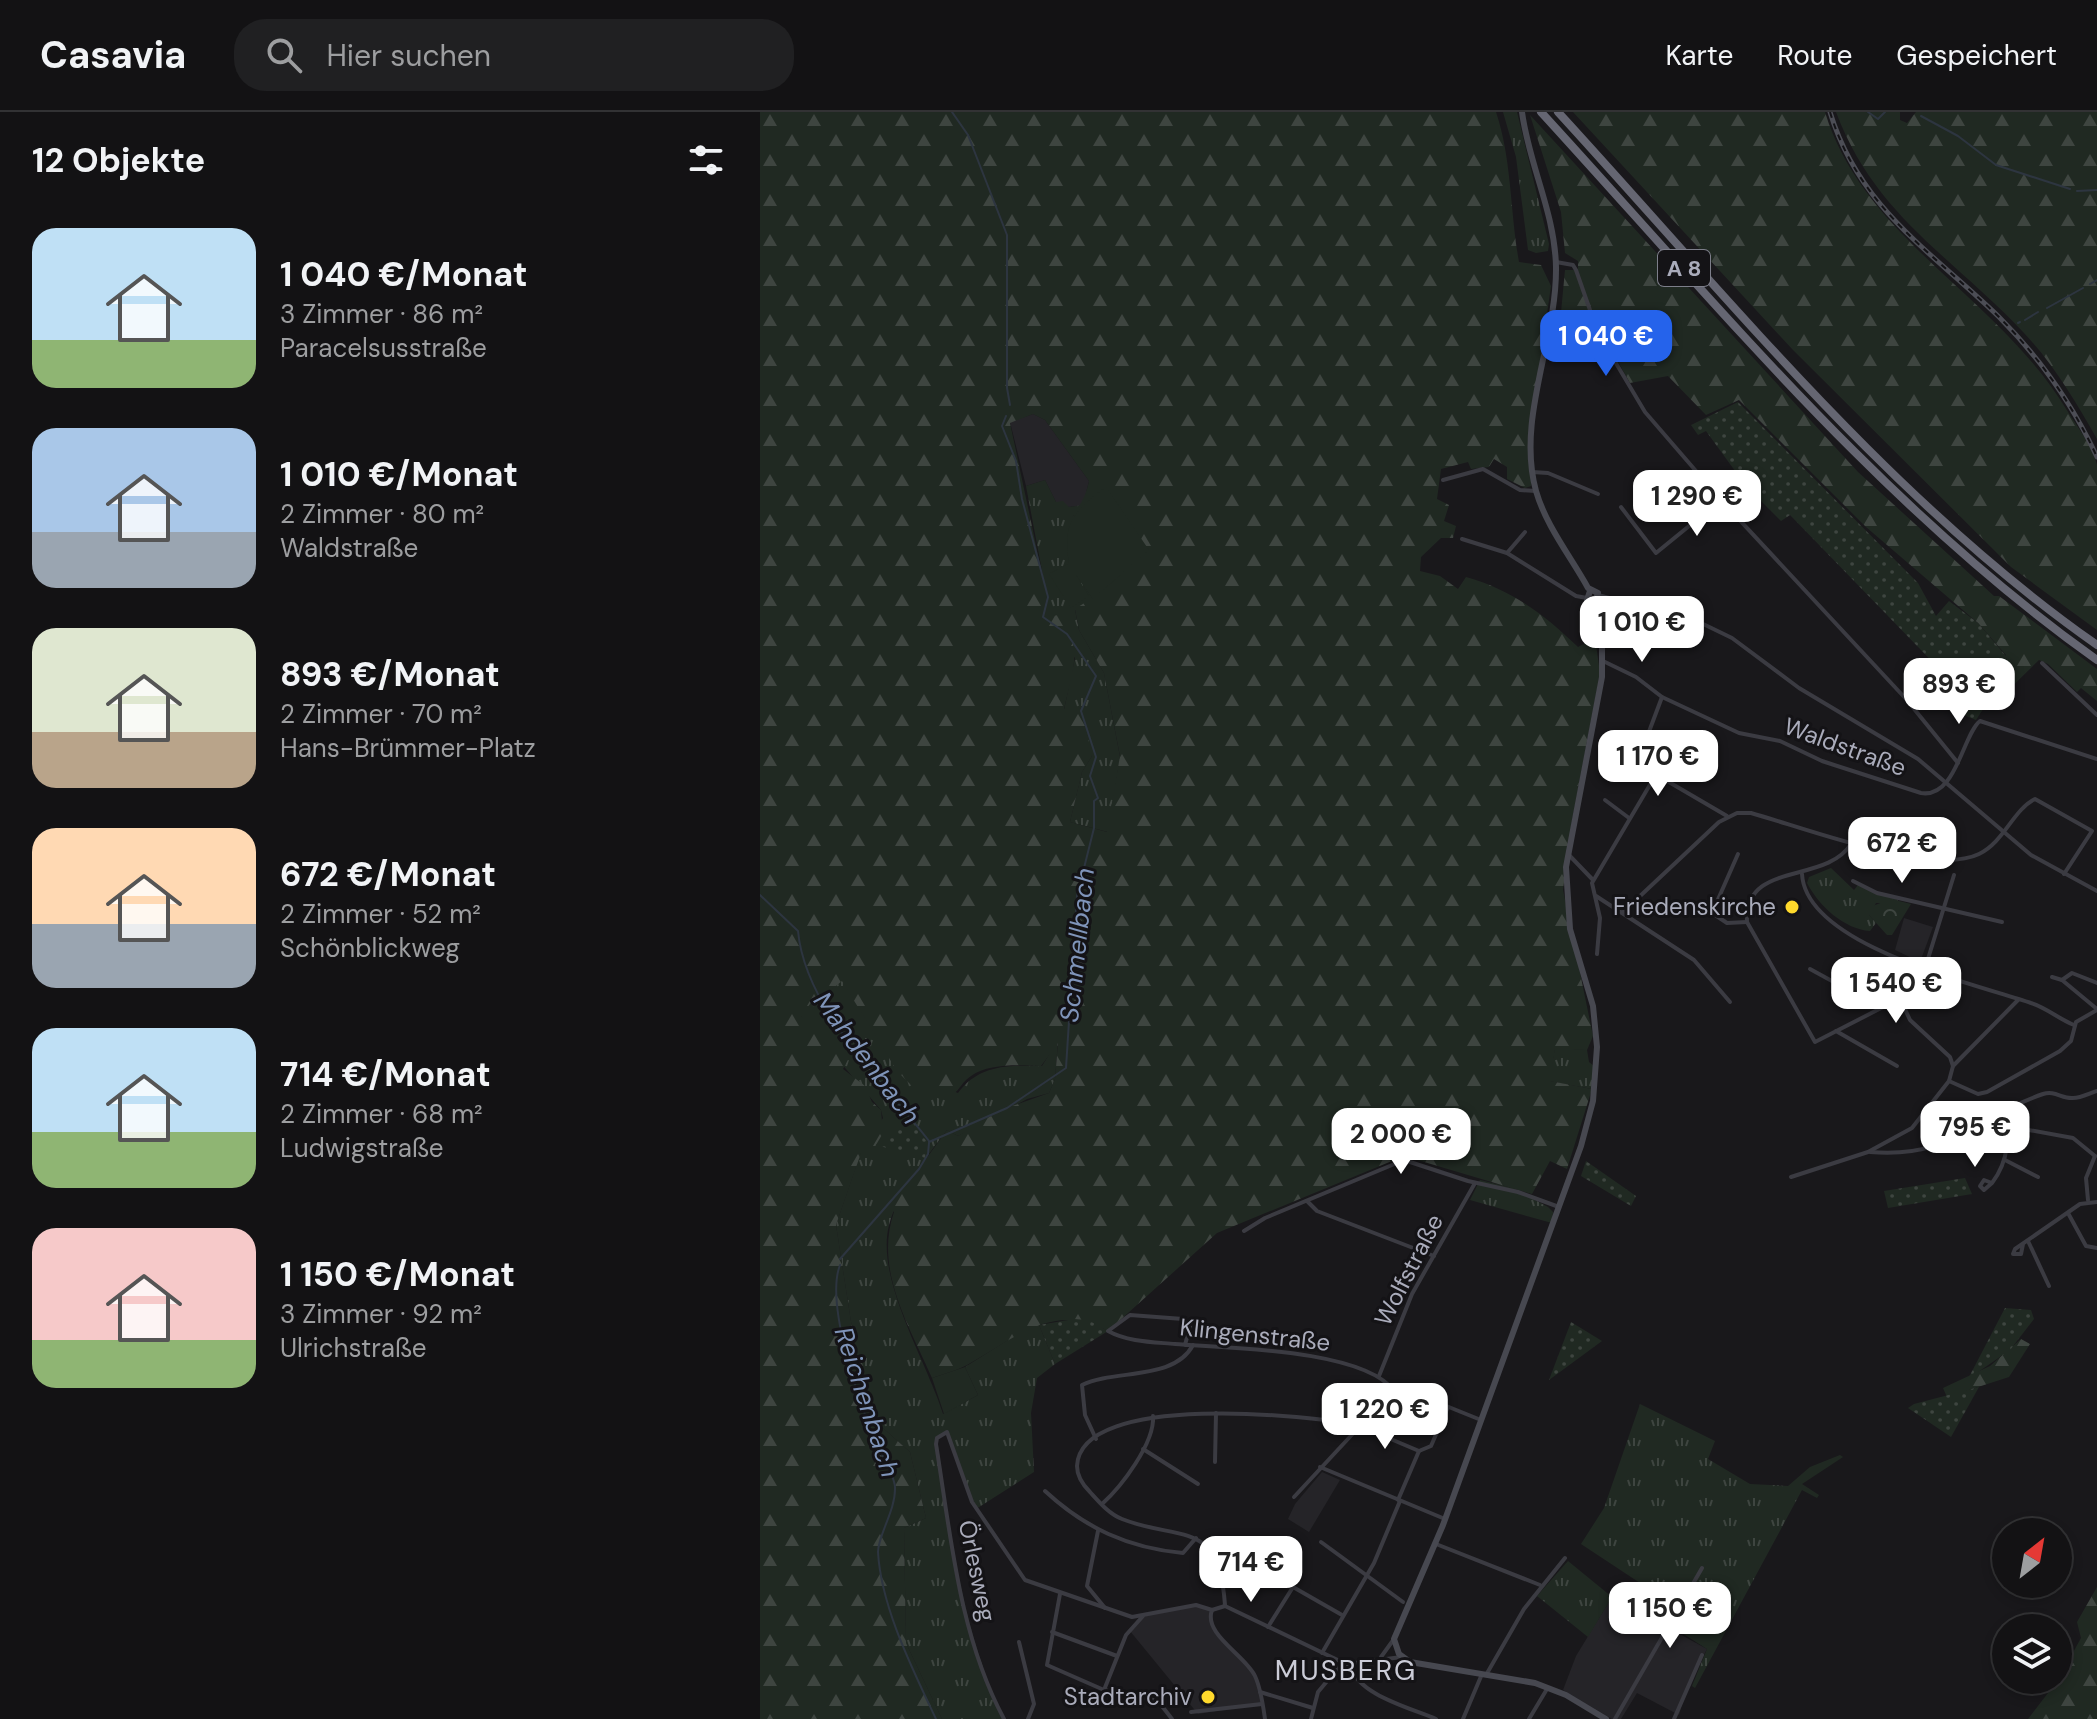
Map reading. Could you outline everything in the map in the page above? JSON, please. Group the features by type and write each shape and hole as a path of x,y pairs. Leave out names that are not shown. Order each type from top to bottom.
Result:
{"highway":[{"name":"A 8","path":"1541,112 1882,482 1987,576 2097,660"},
{"name":"A 8","path":"1558,112 1891,473 1987,560 2097,645"}],"main road":[{"path":"1522,112 1550,218 1556,262 1553,314 1531,428 1532,472 1536,491 1590,597 1603,661 1567,854 1570,929 1596,1026 1596,1080 1590,1118 1559,1207 1436,1544 1394,1639 1402,1657 1416,1663 1548,1687 1606,1719"},
{"path":"1590,597 1598,595"}],"street":[{"path":"1556,262 1573,265 1576,270 1595,328 1645,412 1721,500 1906,699 1958,763"},
{"path":"1562,350 1583,329 1595,328"},
{"path":"1443,480 1483,469 1523,491 1536,491"},
{"path":"1532,472 1548,473 1598,494"},
{"path":"1621,507 1656,553 1721,500"},
{"path":"1507,553 1525,532"},
{"path":"1462,539 1507,553 1576,596 1590,597"},
{"path":"1598,595 1715,628 1799,688 1897,744 2004,834 2064,874 2097,891"},
{"name":"Waldstraße","path":"1603,661 1636,677 1662,697 1739,733 1780,741 1822,761 1921,793 1933,792 1945,782"},
{"path":"2042,663 2097,715"},
{"path":"1593,880 1653,778 1638,761 1662,697"},
{"path":"1945,782 1958,763 1973,727 1982,721 2097,759"},
{"path":"1662,778 1727,816"},
{"path":"1622,913 1727,816 1751,813 1851,844 1957,861 1982,853 2035,799 2091,829 2091,835 2064,874"},
{"path":"1605,800 1629,818"},
{"path":"1851,844 1829,863 1802,874 1777,876 1760,887 1750,900 1747,922 1815,1042 1887,1005"},
{"path":"1567,854 1593,880 1600,918 1597,954"},
{"path":"1738,854 1712,913 1727,923 1747,922"},
{"path":"1802,874 1809,898 1826,916 1884,952 1924,970 2045,1008 2074,1025"},
{"path":"1953,1066 1947,1052 1910,1020 1904,1007 1907,994 1924,970 1954,875"},
{"path":"1853,881 1877,893 2002,922"},
{"path":"1596,896 1694,960 1730,1002"},
{"path":"1810,969 1852,992 1887,1005 1904,1007"},
{"path":"2062,980 2072,973 2097,983"},
{"path":"1949,1081 1978,1094 1987,1092 2060,1051 2071,1041 2074,1025 2097,1010 2062,980 2052,977"},
{"path":"1791,1177 1868,1152 1920,1121 1949,1081 1953,1066 2019,999"},
{"path":"1836,1031 1897,1066"},
{"path":"1868,1152 1929,1150 1962,1135 2005,1108 2048,1092 2076,1098 2097,1091"},
{"path":"1992,1183 2005,1160 2005,1108"},
{"path":"2007,1126 2073,1138 2096,1155 2086,1178 2088,1200"},
{"path":"1244,1231 1404,1160 1475,1183 1518,1192 1559,1207"},
{"path":"2005,1160 2038,1177"},
{"name":"Wolfstraße","path":"1379,1376 1412,1294 1475,1183"},
{"path":"2049,1286 2026,1243 2088,1200 2097,1202"},
{"path":"1307,1201 1317,1211 1434,1256"},
{"path":"2068,1213 2086,1246 2097,1248"},
{"name":"Klingenstraße","path":"1185,1345 1190,1323 1183,1319 1130,1315 1108,1331 1143,1341 1185,1345 1193,1345 1320,1357 1379,1376 1394,1391"},
{"path":"1096,1439 1085,1415 1082,1385 1103,1377 1172,1365 1186,1357 1193,1345"},
{"path":"1294,1497 1394,1391 1405,1390 1481,1420"},
{"path":"1322,1653 1366,1575 1419,1451 1431,1446 1448,1407"},
{"path":"1225,1606 1213,1555 1196,1538 1123,1520 1083,1485 1077,1467 1082,1451 1096,1439 1153,1416 1216,1413 1360,1426 1419,1451"},
{"path":"1215,1462 1216,1413"},
{"path":"1102,1504 1123,1485 1152,1433 1153,1416"},
{"name":"Örlesweg","path":"1004,1719 974,1641 953,1561 937,1438 947,1432 969,1496 1013,1566 1028,1582 1060,1594"},
{"path":"1143,1449 1198,1484"},
{"path":"1320,1467 1445,1519"},
{"path":"1045,1491 1098,1531 1127,1543 1180,1553 1186,1552 1196,1538"},
{"path":"1098,1531 1087,1586 1106,1608"},
{"path":"1321,1542 1403,1602"},
{"path":"1436,1544 1540,1585"},
{"path":"1463,1719 1501,1645 1540,1585 1565,1558"},
{"path":"1615,1719 1702,1568"},
{"path":"1268,1627 1293,1587 1342,1615"},
{"path":"1172,1719 1167,1708 1155,1700 1104,1690 1047,1665 1060,1594 1127,1616 1143,1616 1196,1605 1212,1610 1225,1606 1349,1664 1381,1657 1402,1657"},
{"path":"1212,1610 1210,1619 1214,1629 1251,1670 1260,1692 1265,1719"},
{"path":"1104,1690 1128,1633 1143,1616"},
{"path":"1052,1632 1118,1657"},
{"path":"1381,1657 1394,1639"},
{"path":"1019,1642 1034,1704 1028,1719"},
{"path":"1674,1719 1702,1655"},
{"path":"1311,1719 1320,1689 1343,1662"},
{"path":"1349,1664 1367,1688 1436,1719"},
{"path":"1529,1719 1548,1687"},
{"path":"1260,1692 1313,1708"},
{"path":"1191,1712 1262,1704"}],"shaded area":[{"path":"1033,414 1045,420 1089,481 1083,505 1069,507 1056,502 1045,480 1026,486 1010,422"},
{"path":"1904,918 1933,927 1920,962 1895,950"},
{"path":"1322,1472 1340,1480 1309,1532 1288,1519 1295,1504"},
{"path":"1612,1597 1707,1649 1686,1690 1679,1715 1637,1693 1621,1719 1612,1719 1563,1690 1576,1656"},
{"path":"1196,1605 1212,1610 1212,1626 1256,1679 1262,1704 1198,1714 1130,1631 1143,1616"}],"green space":[{"path":"760,112 1496,112 1505,149 1519,262 1541,265 1551,286 1530,430 1531,486 1525,488 1507,479 1507,467 1494,459 1489,467 1471,469 1468,462 1441,469 1437,499 1449,505 1444,521 1456,526 1453,538 1441,538 1421,557 1420,571 1440,576 1458,589 1466,577 1513,596 1553,624 1578,647 1595,638 1600,673 1572,820 1563,890 1593,1036 1587,1050 1555,1049 1550,1081 1592,1089 1567,1169 1550,1161 1532,1194 1404,1156 1217,1233 1108,1331 1069,1320 1051,1322 1018,1335 963,1367 932,1378 891,1276 888,1255 894,1212 884,1201 926,1159 947,1130 958,1136 1001,1110 1049,1093 1055,1079 1058,1043 1041,1066 986,1069 971,1076 942,1100 913,1087 897,1071 842,981 826,994 851,1032 854,1044 813,1000 801,1016 850,1056 843,1069 865,1086 872,1102 881,1110 883,1133 873,1150 861,1153 836,1225 865,1412 910,1452 926,1518 904,1528 906,1643 942,1719 760,1719","holes":["1033,414 1045,420 1089,481 1068,527 1066,549 1079,579 1092,598 1075,609 1079,630 1104,673 1120,756 1107,832 1070,822 1082,772 1092,756 1081,708 1064,709 1073,671 1074,649 1058,615 1042,618 1047,597 1010,423"]},
{"path":"1503,112 1517,112 1549,244 1548,251 1536,253 1528,250 1516,157"},
{"path":"1573,112 1825,112 1844,157 1870,197 1901,233 2006,334 2039,371 2089,445 2097,465 2097,630 2011,567 1793,350"},
{"path":"1836,112 1900,112 1900,120 1907,123 1916,112 2097,112 2097,439 2064,384 2035,345 1894,208 1852,148"},
{"path":"1530,115 1858,472 1994,596 1999,596 2097,669 2097,701 2081,688 2077,692 2048,664 2039,660 1995,703 1987,703 2006,655 1978,623 1866,527 1739,400 1706,415 1668,376 1630,383 1589,310 1559,334 1565,270 1578,270 1578,261 1565,253 1561,212"},
{"path":"1738,402 1918,583 1936,616 1949,601 1978,623 2006,656 1987,703 1976,720 1966,716 1943,695 1953,683 1790,515 1781,521 1746,486 1706,431 1698,435 1691,425"},
{"path":"1045,480 1056,502 1063,501 1069,507 1083,505 1073,516 1069,564 1093,599 1075,610 1079,630 1104,673 1120,757 1108,832 1070,822 1082,772 1092,756 1064,710 1075,658 1041,619 1047,597 1026,486"},
{"path":"1106,487 1149,550 1093,599 1076,575 1089,596 1071,608 1049,574 1069,563 1067,538 1073,519 1086,503"},
{"path":"1831,868 1854,890 1858,885 1898,900 1888,910 1884,903 1876,903 1869,915 1876,923 1870,931 1851,926 1825,908 1807,883 1809,877"},
{"path":"1891,899 1911,904 1892,935 1887,935 1869,915 1870,907"},
{"path":"842,980 897,1070 958,1093 985,1072 1006,1067 1042,1066 1058,1040 1055,1079 1049,1093 1027,1099 958,1136 947,1130 899,1200 889,1225 887,1246 896,1295 943,1414 978,1395 965,1367 1024,1330 1039,1325 1055,1364 1037,1378 1031,1413 1034,1472 976,1509 947,1433 937,1438 953,1546 968,1616 1004,1719 942,1719 906,1643 904,1528 926,1518 910,1452 865,1412 836,1225 861,1152 883,1118 881,1110 800,1015 812,1000 853,1043 851,1032 826,994"},
{"path":"1555,1048 1587,1050 1589,1062 1595,1067 1592,1089 1549,1081"},
{"path":"906,1114 927,1142 925,1158 876,1145"},
{"path":"1586,1161 1636,1196 1631,1206 1581,1176"},
{"path":"1965,1178 1972,1194 1888,1208 1884,1191"},
{"path":"1480,1180 1513,1188 1548,1207 1553,1212 1552,1223 1470,1200"},
{"path":"2005,1308 2031,1310 2034,1319 2010,1350 1968,1379"},
{"path":"1074,1319 1088,1320 1108,1331 1055,1364 1039,1325"},
{"path":"1571,1322 1602,1341 1549,1380"},
{"path":"2021,1339 2030,1344 2009,1377 1947,1397 1943,1388 1990,1366"},
{"path":"965,1367 978,1395 944,1414 932,1378"},
{"path":"1979,1387 1951,1437 1908,1408 1914,1404"},
{"path":"1640,1404 1715,1441 1708,1459 1750,1484 1788,1486 1810,1467 1840,1455 1843,1457 1802,1484 1819,1495 1817,1498 1802,1490 1695,1688 1692,1686 1707,1649 1671,1626 1681,1610 1581,1544 1604,1508"},
{"path":"1568,1561 1612,1597 1588,1637 1537,1596"},
{"path":"2097,1587 2097,1719 2028,1719 2047,1694 2072,1694 2072,1654 2081,1638 2077,1622"}],"waterway":[{"name":"Schmellbach","path":"952,112 968,135 1007,235 1007,388 1010,405"},
{"path":"1868,112 1878,119 1885,112"},
{"path":"1921,116 1958,136 1996,165 2070,189"},
{"path":"2077,191 2097,190"},
{"path":"2090,284 2097,280"},
{"path":"2047,308 2083,288"},
{"path":"2025,320 2038,312"},
{"name":"Schmellbach","path":"929,1142 1007,1108 1066,1068 1077,896 1094,828 1094,801 1098,798 1090,776 1096,757 1081,711 1096,676 1067,634 1043,617 1048,597 1022,499 1016,461 1002,426 1006,416"},
{"name":"Mahdenbach","path":"760,895 798,931 804,960 830,1015 848,1042 929,1141"},
{"name":"Reichenbach","path":"840,1259 919,1169 928,1154 929,1143"},
{"name":"Reichenbach","path":"840,1265 837,1303 846,1353 869,1425 895,1487 893,1504 879,1545 880,1573 900,1638 936,1719"}],"railway":[{"path":"1830,112 1843,146 1878,202 1999,317 2028,349 2066,401 2097,457"}],"place":[{"name":"Friedenskirche","path":"1792,907"},
{"name":"Stadtarchiv","path":"1208,1697"}],"district":[{"name":"MUSBERG","path":"1346,1670"}]}
